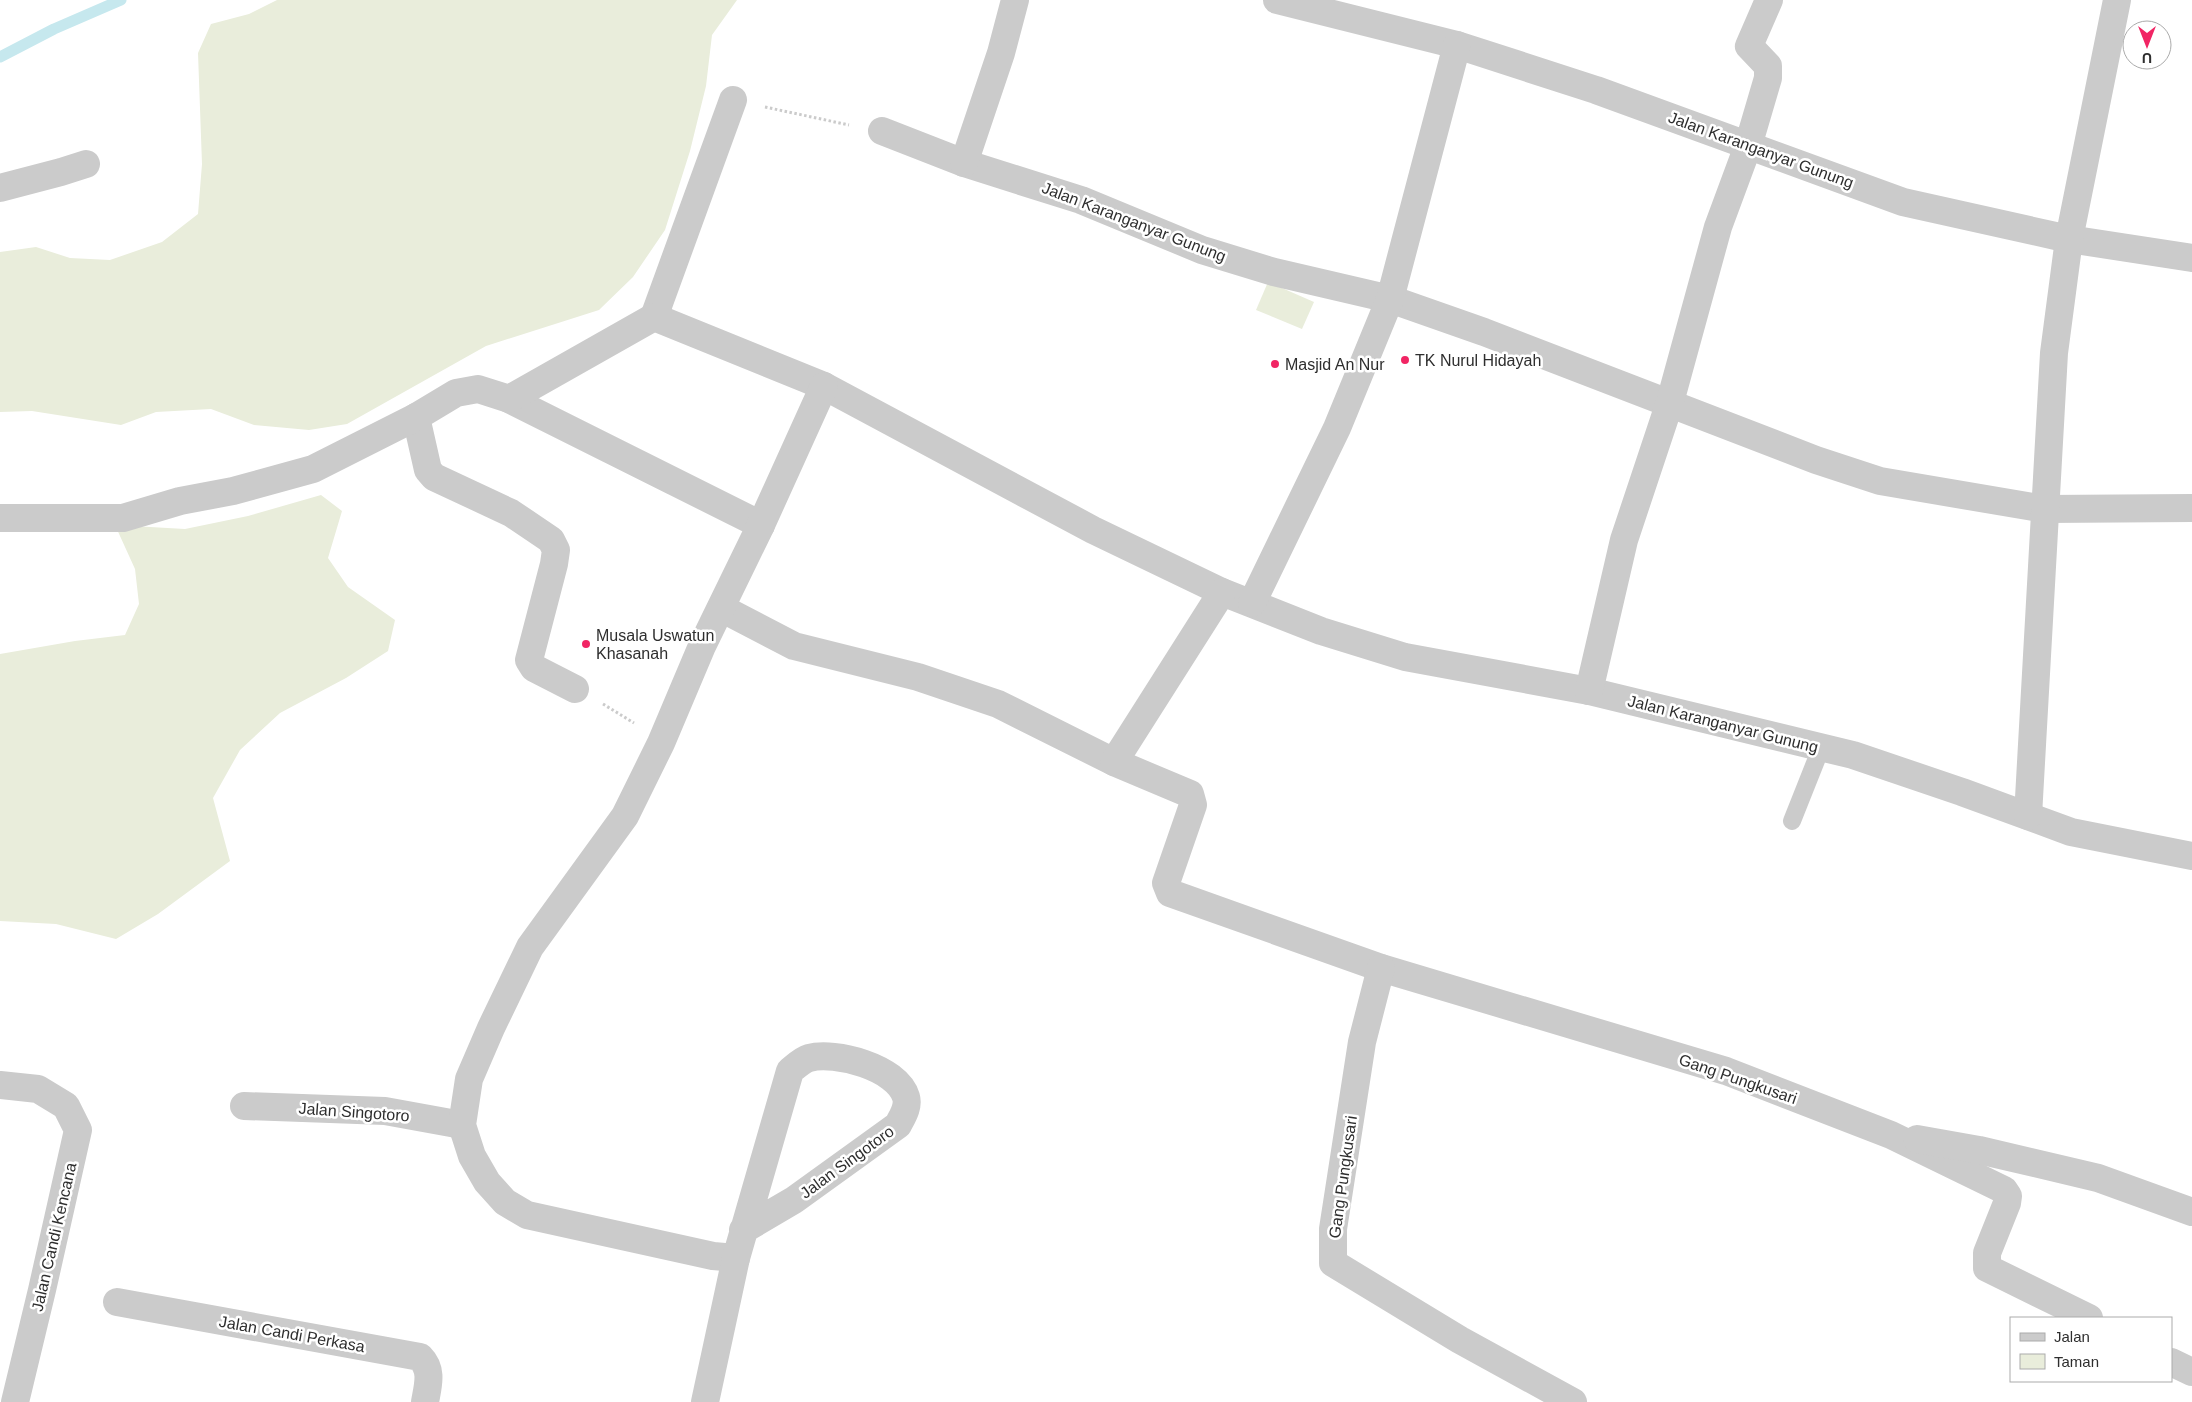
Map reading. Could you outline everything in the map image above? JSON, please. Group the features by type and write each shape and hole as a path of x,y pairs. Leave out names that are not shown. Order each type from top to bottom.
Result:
{"street":[{"path":"964,163 1001,53 1015,0"},
{"path":"1589,691 1624,540 1670,402 1718,227 1748,146 1769,71 1768,66 1749,46 1769,0"},
{"path":"2028,816 2054,353 2069,238 2117,0"},
{"name":"Jalan Karanganyar Gunung","path":"1286,1 1457,45 1596,90 1903,202 2069,238 2192,258"},
{"path":"1252,603 1337,428 1390,299 1457,45"},
{"path":"509,399 654,317 733,100"},
{"name":"Jalan Karanganyar Gunung","path":"882,131 964,163 1081,200 1202,250 1274,272 1390,299 1670,402 1816,460 1880,481 2045,509 2192,508"},
{"path":"0,188 86,164"},
{"name":"Jalan Karanganyar Gunung","path":"654,317 824,386 1093,530 1222,592 1321,631 1405,657 1589,691 1853,755 2071,832 2192,856"},
{"path":"736,1258 713,1256 527,1215 505,1202 487,1182 472,1156 462,1125 469,1079 530,947 625,816 661,743 702,646 761,525 824,386"},
{"path":"0,518 123,518 180,501 233,491 313,469 416,418 456,393 478,389 509,399 761,525"},
{"path":"416,418 428,470 434,477 511,513 551,540 556,550 554,564 529,660 534,668 575,689"},
{"path":"721,608 794,646 918,677 998,704 1114,762 1222,592"},
{"name":"Gang Pungkusari","path":"1114,762 1190,794 1193,798 1193,805 1166,883 1170,893 1381,968 1726,1071 1891,1135"},
{"name":"Gang Pungkusari","path":"1381,968 1362,1042 1333,1229 1333,1263 1460,1340 1573,1402"},
{"name":"Jalan Singotoro","path":"705,1402 743,1230 790,1071 807,1058 827,1056 871,1065 892,1077 906,1097 906,1111 898,1125 794,1200 743,1230"},
{"name":"Jalan Candi Kencana","path":"0,1085 38,1089 66,1106 78,1130 15,1402"},
{"name":"Jalan Singotoro","path":"244,1106 385,1111 462,1125"},
{"path":"1891,1135 1979,1150 2098,1178 2192,1212"},
{"path":"1891,1135 2004,1190 2008,1196 2007,1203 1987,1252 1987,1268 2087,1317"},
{"name":"Jalan Candi Perkasa","path":"117,1302 420,1356 427,1364 429,1375 425,1402"},
{"path":"2172,1362 2192,1372"}],"lane":[{"path":"1792,821 1821,748"}],"path":[{"path":"733,100 882,131"},
{"path":"575,689 622,714 661,743"}],"green space":[{"path":"277,0 737,0 712,35 706,86 690,151 665,230 633,277 599,310 486,346 347,424 309,430 254,425 211,409 156,412 121,425 32,411 0,412 0,252 36,247 70,258 110,260 162,242 198,214 202,164 198,53 211,24 249,14"},
{"path":"1268,282 1314,302 1302,329 1256,310"},
{"path":"321,495 342,511 328,558 348,587 395,620 388,651 346,678 280,713 240,750 213,798 230,861 158,914 116,939 56,924 0,921 0,654 75,641 125,635 139,604 135,569 115,525 185,529 248,516"}],"waterway":[{"path":"0,57 54,29 121,0"}],"place":[{"name":"TK Nurul Hidayah","path":"1405,360"},
{"name":"Masjid An Nur","path":"1275,364"},
{"name":"Musala Uswatun Khasanah","path":"586,644"}]}
